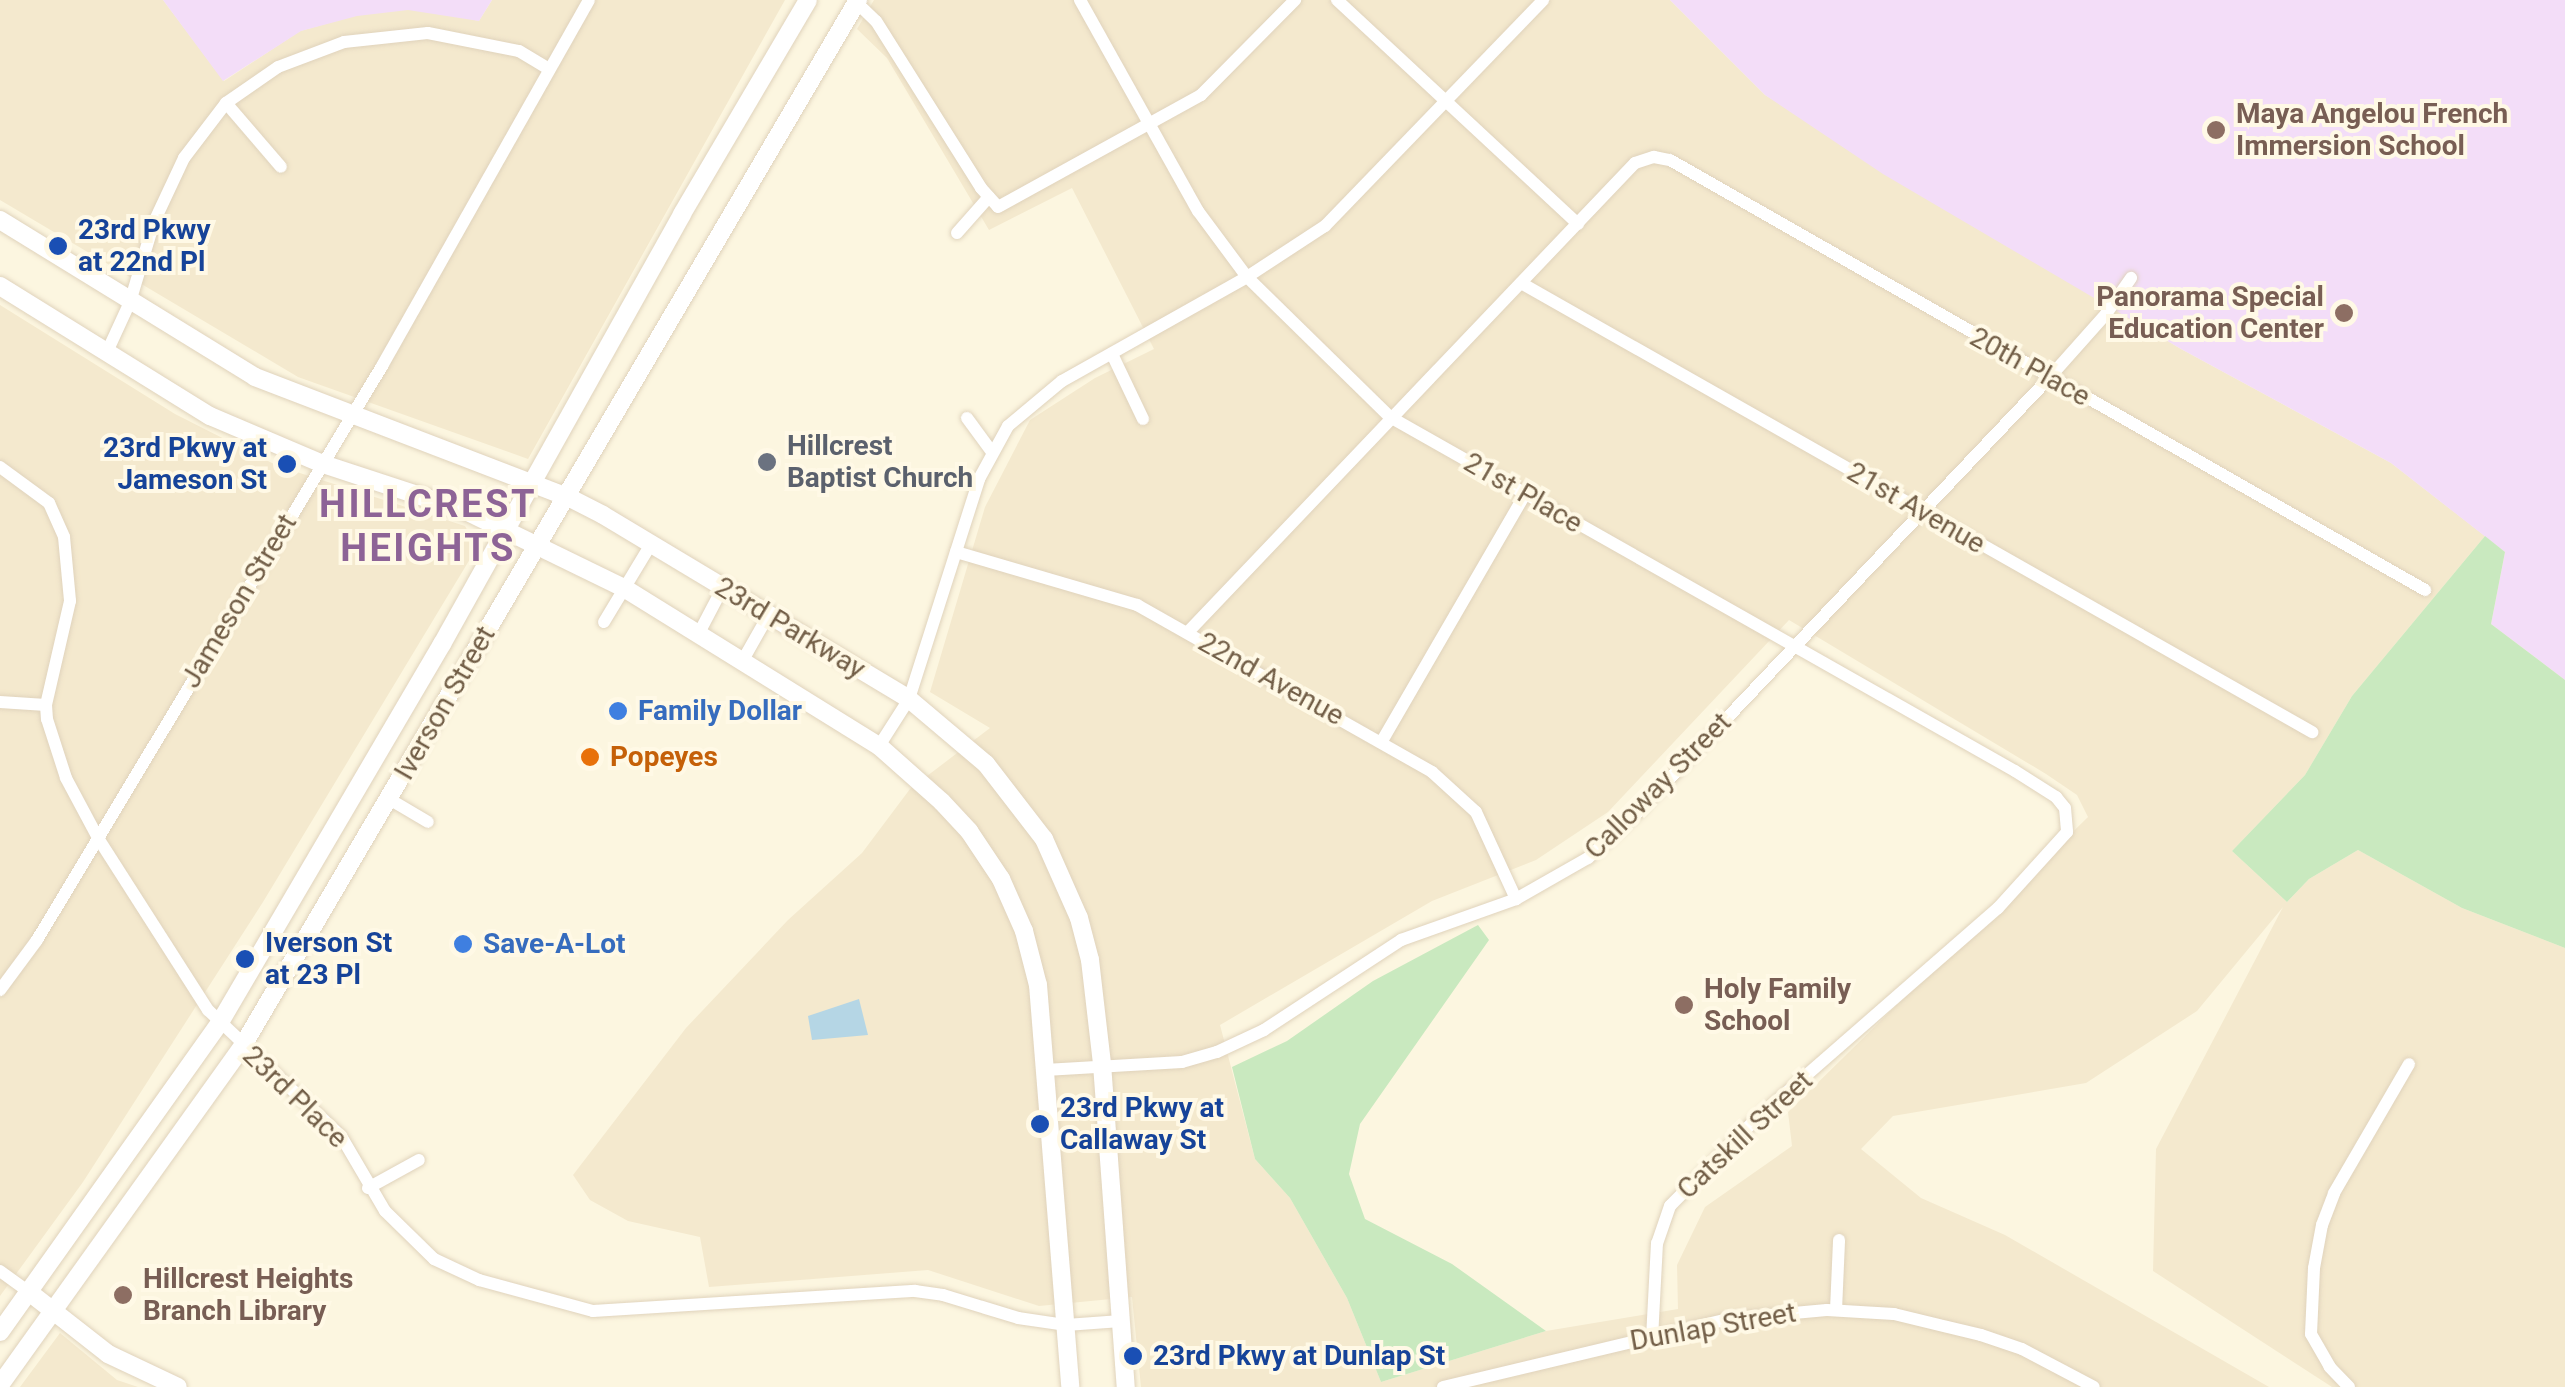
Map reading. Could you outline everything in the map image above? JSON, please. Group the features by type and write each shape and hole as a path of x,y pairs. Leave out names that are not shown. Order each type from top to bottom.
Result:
{"street":[{"name":"Jameson Street","path":"0,990 37,940 320,462 353,414 588,0"},
{"name":"Iverson Street","path":"0,1332 219,1024 808,0"},
{"name":"21st Place","path":"1080,0 1198,211 1247,277 1390,417 2056,797 2065,808 2068,827 2050,851"},
{"path":"957,233 993,202 1149,126 1201,96 1295,0"},
{"path":"1188,632 1578,224 1338,0"},
{"path":"880,746 909,699 992,452 1008,426 1038,396 1247,277 1325,226 1543,0"},
{"path":"856,1 876,20 993,202"},
{"name":"Iverson Street","path":"0,1385 242,1047 856,1"},
{"path":"107,352 130,302 168,186 226,103 278,68 344,42 428,34 519,52 548,68"},
{"path":"226,103 281,167"},
{"name":"20th Place","path":"1578,224 1634,163 1654,157 1670,160 2425,590"},
{"name":"23rd Parkway","path":"0,220 254,377 568,497 909,699 986,764 1044,839 1079,918 1090,960 1102,1064 1126,1387"},
{"name":"Calloway Street","path":"1046,1070 1182,1062 1243,1042 1400,940 1516,898 1588,858 1797,646 2049,378 2106,314 2131,278"},
{"name":"21st Avenue","path":"1521,283 2312,732"},
{"name":"23rd Parkway","path":"0,286 210,416 320,462 416,493 538,544 624,588 880,746 969,831 1001,879 1024,931 1038,985 1070,1387"},
{"path":"1112,354 1143,420"},
{"path":"967,418 992,452"},
{"name":"23rd Place","path":"0,466 49,502 68,553 68,618 46,705 58,759 98,838 194,992 219,1024 341,1136 368,1188 411,1241 434,1259 479,1280 593,1312 915,1290 943,1294 1012,1317 1066,1324 1120,1320"},
{"path":"1382,741 1524,496"},
{"path":"604,622 650,544"},
{"name":"22nd Avenue","path":"956,552 1108,595 1188,632 1382,741 1432,772 1476,812 1516,898"},
{"path":"699,633 722,587"},
{"path":"743,660 769,614"},
{"path":"0,702 46,705"},
{"path":"389,798 428,822"},
{"name":"Catskill Street","path":"1652,1338 1657,1243 1663,1219 1683,1189 1784,1095 1934,968 2050,851"},
{"path":"2349,1387 2330,1367 2311,1334 2314,1268 2334,1193 2409,1064"},
{"path":"368,1188 419,1160"},
{"path":"1836,1310 1839,1240"},
{"path":"0,1271 108,1354 178,1387"},
{"name":"Dunlap Street","path":"1443,1387 1768,1313 1836,1310 1894,1314 1981,1335 2022,1349 2094,1387"}],"shaded area":[{"path":"0,0 163,0 224,81 300,31 401,3 479,21 492,0 785,0 528,459 298,377 0,200"},
{"path":"163,0 492,0 479,21 408,10 357,16 301,31 223,81"},
{"path":"874,0 1670,0 1765,95 2181,349 2391,463 2485,536 2352,696 2305,775 2232,851 2287,902 2309,879 2358,850 2462,908 2565,948 2565,1387 2332,1387 2153,1271 2156,1149 2283,907 2197,1011 2086,1083 1893,1116 1861,1149 1921,1198 2005,1235 2269,1387 1141,1387 1132,1297 1039,1306 928,1270 709,1287 700,1237 628,1221 590,1200 573,1175 686,1028 788,920 862,853 910,789 990,728 930,692 985,507 1030,420 1095,378 1154,349 1072,188 989,230 887,58 857,29","holes":["1789,620 2077,795 2088,817 1788,1112 1792,1146 1705,1207 1677,1265 1678,1309 1546,1331 1381,1382 1347,1298 1290,1198 1255,1159 1220,1025 1432,901 1536,860 1608,812"]},
{"name":"Panorama Special Education Center","path":"1670,0 2565,0 2565,680 2491,624 2505,552 2391,463 2181,349 1883,174 1765,95"},
{"path":"0,305 175,414 278,466 465,526 474,542 470,559 263,902 83,1182 0,1296"},
{"path":"60,1333 117,1380 138,1387 20,1387"}],"green space":[{"path":"2485,536 2505,552 2491,624 2565,680 2565,948 2462,908 2358,850 2309,879 2287,902 2232,851 2305,775 2352,696"},
{"path":"1478,925 1489,940 1360,1124 1349,1174 1365,1219 1452,1264 1546,1331 1381,1382 1347,1298 1290,1198 1255,1159 1232,1067 1287,1041 1373,981"}],"water":[{"path":"859,999 868,1035 812,1040 808,1016"}],"place":[{"name":"Maya Angelou French Immersion School","path":"2216,130"},
{"name":"23rd Pkwy at 22nd Pl","path":"58,246"},
{"name":"Panorama Special Education Center","path":"2344,313"},
{"name":"Hillcrest Baptist Church","path":"767,462"},
{"name":"23rd Pkwy at Jameson St","path":"287,464"},
{"name":"Family Dollar","path":"618,711"},
{"name":"Popeyes","path":"590,757"},
{"name":"Save-A-Lot","path":"463,944"},
{"name":"Iverson St at 23 Pl","path":"245,959"},
{"name":"Holy Family School","path":"1684,1005"},
{"name":"23rd Pkwy at Callaway St","path":"1040,1124"},
{"name":"Hillcrest Heights Branch Library","path":"123,1295"},
{"name":"23rd Pkwy at Dunlap St","path":"1133,1356"}],"district":[{"name":"HILLCREST HEIGHTS","path":"428,527"}]}
